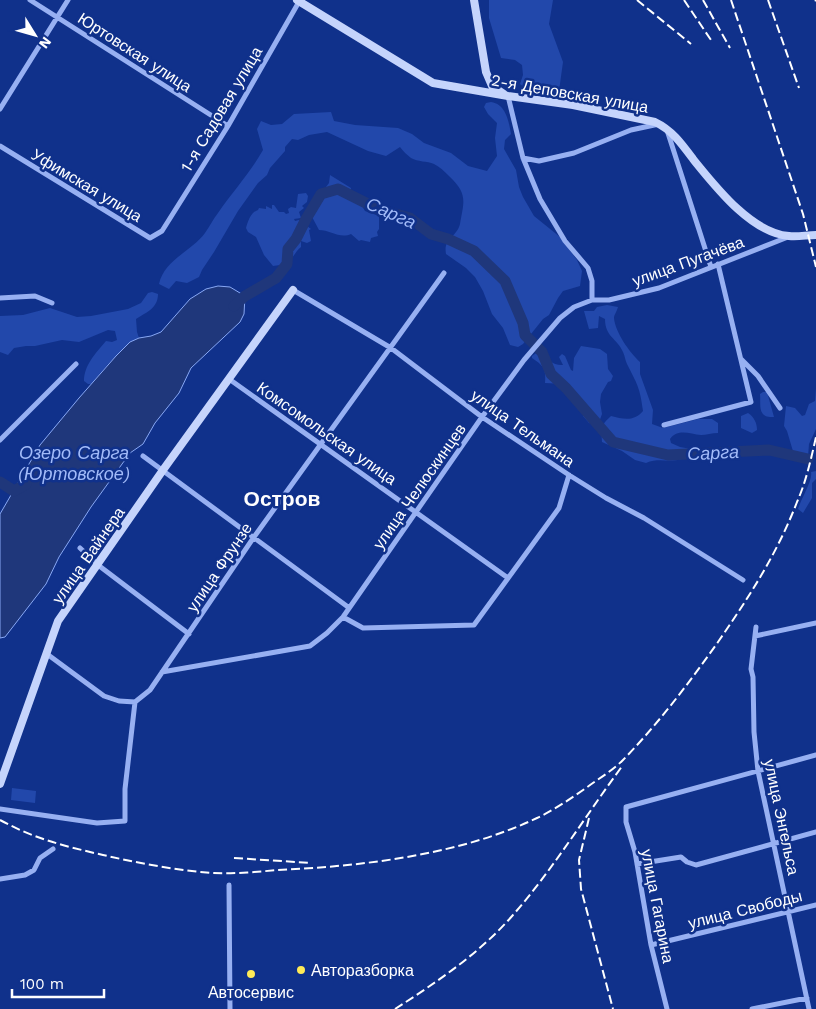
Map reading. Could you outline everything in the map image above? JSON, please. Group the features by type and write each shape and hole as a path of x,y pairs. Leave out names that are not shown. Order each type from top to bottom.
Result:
{"street":[{"name":"Юртовская улица","path":"30,0 228,126"},
{"path":"0,109 68,0"},
{"name":"2-я Деповская улица","path":"299,0 433,83 573,105 655,122 663,126 728,200 759,224 774,232 789,236 816,235"},
{"name":"1-я Садовая улица","path":"162,230 228,126 299,0"},
{"path":"474,0 486,72 492,86 508,96 523,158 540,199 565,241 588,268 592,281 592,300"},
{"path":"523,158 539,161 574,153 631,130 663,126 711,267"},
{"name":"Уфимская улица","path":"0,146 150,238 162,230"},
{"name":"улица Пугачёва","path":"592,300 609,300 659,288 789,236"},
{"path":"664,425 751,402 718,264"},
{"name":"улица Фрунзе","path":"135,702 150,690 254,537 444,273"},
{"name":"улица Тельмана","path":"293,290 391,348 482,417 568,475 644,518 743,580"},
{"name":"улица Вайнера","path":"0,784 58,621 163,470 293,290"},
{"path":"0,298 35,296 52,303"},
{"name":"улица Челюскинцев","path":"162,672 310,646 328,633 343,617 415,511 529,354 560,318 574,307 592,300"},
{"path":"741,359 758,376 780,408"},
{"path":"0,440 76,364"},
{"name":"Комсомольская улица","path":"229,379 508,578"},
{"path":"143,456 348,607"},
{"path":"343,617 363,628 474,625 558,508 568,475"},
{"path":"80,548 98,565 189,634"},
{"path":"755,636 816,623"},
{"name":"улица Энгельса","path":"756,627 752,669 754,732 758,770 808,1009"},
{"path":"0,809 97,822 125,821 125,789 135,702 119,701 104,696 47,654"},
{"path":"758,770 816,756"},
{"name":"улица Гагарина","path":"668,1009 651,945 637,864 626,822 626,807 758,770"},
{"path":"637,864 681,857 687,862 696,865 816,832"},
{"path":"0,879 25,875 34,870 40,858 53,849"},
{"path":"229,885 230,1009"},
{"name":"улица Свободы","path":"651,945 816,905"},
{"path":"752,1009 807,998"}],"shaded area":[{"path":"489,0 553,0 549,24 563,62 559,91 555,102 555,100 536,94 520,84 523,75 522,65 515,60 501,58 489,18"},
{"path":"491,102 500,106 508,119 511,134 505,140 504,149 516,170 523,197 534,216 560,237 577,260 582,271 580,286 563,291 549,315 543,319 523,344 518,347 510,345 503,328 492,314 475,277 446,254 448,241 460,224 463,209 462,193 455,182 438,166 411,158 400,147 386,156 368,151 327,132 309,135 298,140 292,139 285,147 285,151 270,168 267,175 258,183 238,211 199,277 187,283 176,281 169,289 159,284 166,268 205,233 258,158 263,150 257,129 261,121 271,125 282,124 294,114 331,112 334,121 355,125 398,128 412,134 424,143 451,153 468,166 487,171 497,156 495,138 497,123 484,107 486,103"},
{"path":"330,175 351,188 350,196 339,195 362,206 365,211 379,216 378,236 371,238 370,242 359,241 351,234 339,235 319,230 311,215 313,210 309,207 314,200 319,203 326,197 328,192 326,187 329,183"},
{"path":"306,193 308,196 307,202 299,212 301,218 294,219 295,221 299,220 311,229 309,230 311,241 307,243 301,241 301,247 287,264 273,266 264,255 256,237 248,232 246,228 249,220 259,208 266,209 266,206 272,209 272,205 274,205 279,212 289,213 288,209 291,207 296,208 298,194"},
{"path":"148,293 158,294 156,303 151,309 136,319 139,338 119,352 91,384 84,381 88,364 106,341 112,342 117,340 115,331 108,330 79,342 62,340 14,348 8,355 0,352 0,316 23,315 50,308 77,317 91,316 128,309 141,303"},
{"path":"607,305 618,307 614,318 617,330 628,348 640,362 640,374 653,410 652,424 663,428 698,419 712,419 718,423 718,433 701,435 680,433 670,439 671,443 691,449 691,455 679,460 657,460 646,463 635,460 622,451 602,442 602,427 611,416 624,419 632,418 643,411 638,386 621,347 607,330 605,319 599,316 598,328 589,329 584,311 594,311 597,307"},
{"path":"581,346 600,349 607,354 608,369 613,376 601,394 602,414 598,425 589,423 583,416 580,406 568,394 569,388 565,384 545,383 543,368 532,358 539,351 553,363 563,365 559,357 562,354 573,371 574,358"},
{"path":"816,388 816,429 809,444 808,457 806,460 795,458 784,426 786,406 795,408 802,416 805,415 809,404 815,401"},
{"path":"767,392 774,417 765,416 762,413 760,394"},
{"path":"748,413 753,418 757,430 752,433 741,428 741,416"},
{"path":"816,471 816,479 812,483 812,498 803,513 798,509 809,485 811,472"},
{"path":"12,788 36,791 35,803 11,800"}],"water":[{"name":"Озеро Сарга (Юртовское)","path":"218,286 230,287 245,296 244,314 240,322 191,368 179,393 155,423 143,444 130,453 91,507 59,557 46,584 5,637 0,638 0,514 40,445 79,398 130,342 161,332 190,299 206,289"}],"waterway":[{"name":"Сарга","path":"234,306 245,296 276,278 287,264 288,249 296,239 321,194 338,189 378,209 410,218 431,234 448,239 474,251 505,281 523,323 525,335 542,352 551,374 566,388 613,442 668,455 769,450 808,459"},
{"name":"Сарга","path":"0,482 14,491 26,484"}],"railway":[{"path":"637,0 691,44"},
{"path":"684,0 711,40"},
{"path":"703,0 730,48"},
{"path":"731,0 803,214 816,267"},
{"path":"768,0 799,88"},
{"path":"0,820 38,837 89,852 170,868 228,873 377,862 443,850 476,841 507,831 537,818 568,800 619,764 661,718 696,673 751,592 781,539 803,486 816,437"},
{"path":"395,1009 457,966 500,929 542,879 623,765"},
{"path":"589,818 579,860 581,889 613,1009"},
{"path":"234,858 311,863"}],"place":[{"name":"Авторазборка","path":"301,970"},
{"name":"Автосервис","path":"251,974"}],"district":[{"name":"Остров","path":"282,499"}]}
